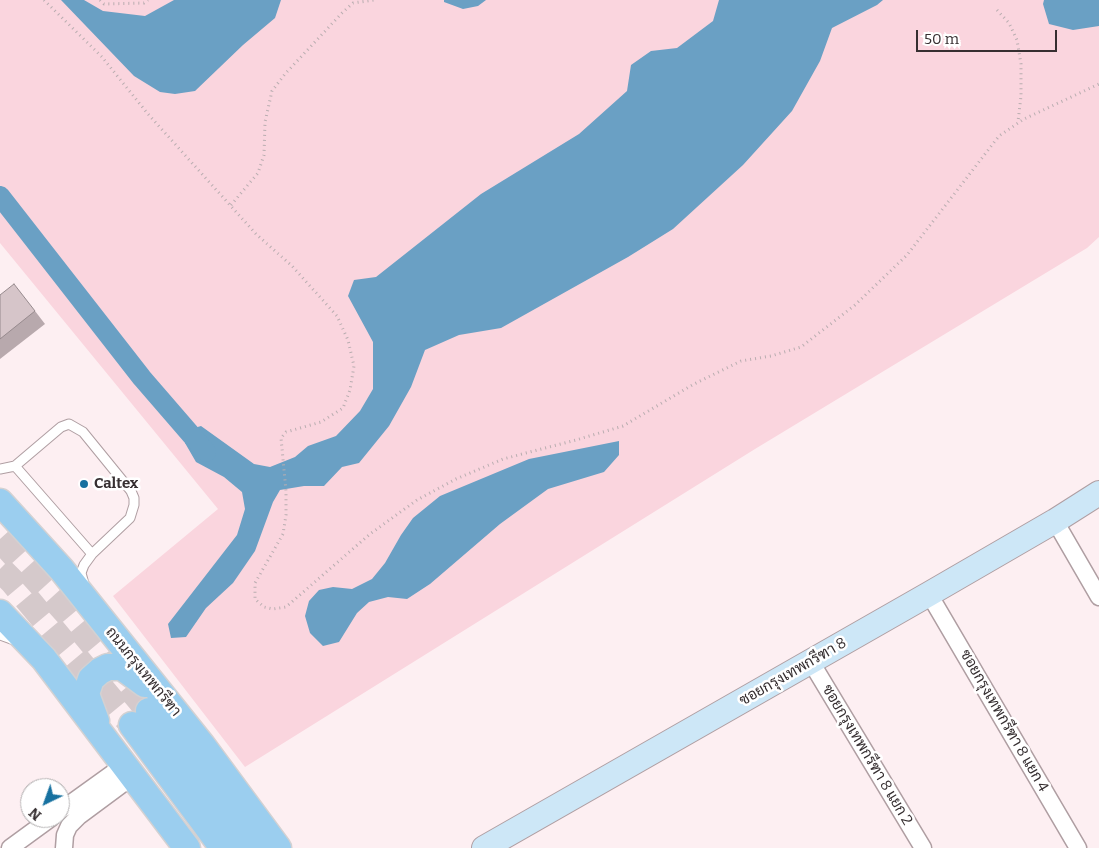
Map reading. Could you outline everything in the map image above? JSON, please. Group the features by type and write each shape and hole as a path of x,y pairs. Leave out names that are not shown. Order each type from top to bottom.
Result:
{"main road":[{"name":"ถนนกรุงเทพกรีฑา","path":"0,502 62,570 92,608 223,848"},
{"path":"0,613 44,660 187,848"},
{"path":"106,742 88,703 86,694 91,679 100,671 108,667 122,667 149,712"},
{"name":"ถนนกรุงเทพกรีฑา","path":"149,712 252,848"},
{"name":"ถนนกรุงเทพกรีฑา","path":"149,712 202,745 278,848"}],"street":[{"name":"ซอยกรุงเทพกรีฑา 8","path":"484,848 929,594 1054,521 1099,492"},
{"path":"1054,521 1099,598"},
{"name":"ซอยกรุงเทพกรีฑา 8 แยก 4","path":"929,594 1078,848"},
{"name":"ซอยกรุงเทพกรีฑา 8 แยก 2","path":"810,662 923,848"},
{"path":"70,806 128,771"},
{"path":"64,848 65,835 69,826 128,771"},
{"path":"10,848 37,828"}],"lane":[{"path":"0,469 15,466 61,427 69,424 83,432 131,492 134,498 134,506 130,518 92,554 81,573 92,608"},
{"path":"15,466 92,554"},
{"path":"0,635 22,644 44,660"}],"path":[{"path":"44,0 102,57 180,151 256,234 292,266 337,316 348,340 354,366 350,390 343,408 321,422 286,432 281,438 281,455 286,492 286,515 283,534 255,583 255,599 264,607 273,610 286,607 370,534 417,500 456,479 503,459 624,426 694,384 741,361 771,356 801,347 855,305 907,255 999,136 1018,123 1099,84"},
{"path":"100,0 104,4 144,3 148,0"},
{"path":"231,205 258,173 264,155 265,122 272,92 285,74 353,3 374,0"},
{"path":"997,10 1009,23 1017,40 1021,64 1021,96 1018,123"}],"shaded area":[{"path":"0,0 1099,0 1099,237 1087,248 755,449 245,767 113,596 218,509 0,243"}],"water":[{"path":"61,0 84,0 103,11 145,16 174,0 281,0 275,18 243,45 195,91 175,94 160,92 134,76"},
{"path":"444,0 486,0 478,6 463,9 444,2"},
{"path":"719,0 883,0 832,28 820,61 792,111 743,165 673,229 628,257 501,328 459,335 425,350 411,387 389,426 359,463 342,467 324,486 304,486 280,490 273,502 255,551 233,583 206,608 186,637 171,638 168,624 237,535 245,509 242,492 224,477 196,462 185,443 191,429 201,426 254,464 270,467 295,457 308,446 336,436 360,411 373,389 373,342 348,296 354,280 376,277 481,194 579,134 627,91 631,65 651,51 677,48 713,21"},
{"path":"1044,0 1099,0 1099,26 1073,30 1049,24 1043,4"},
{"path":"619,441 619,455 604,472 548,489 500,524 430,584 407,599 388,597 369,602 357,613 339,642 323,646 310,633 305,616 309,601 319,590 333,587 352,589 372,579 385,563 413,518 440,496 529,459"}],"building":[{"path":"14,284 35,311 0,339 0,295"}],"waterway":[{"path":"0,196 142,378 206,452"}],"tunnel":[{"path":"0,539 67,613 149,711"},
{"path":"0,569 132,725"}],"place":[{"name":"Caltex","path":"84,484"}]}
